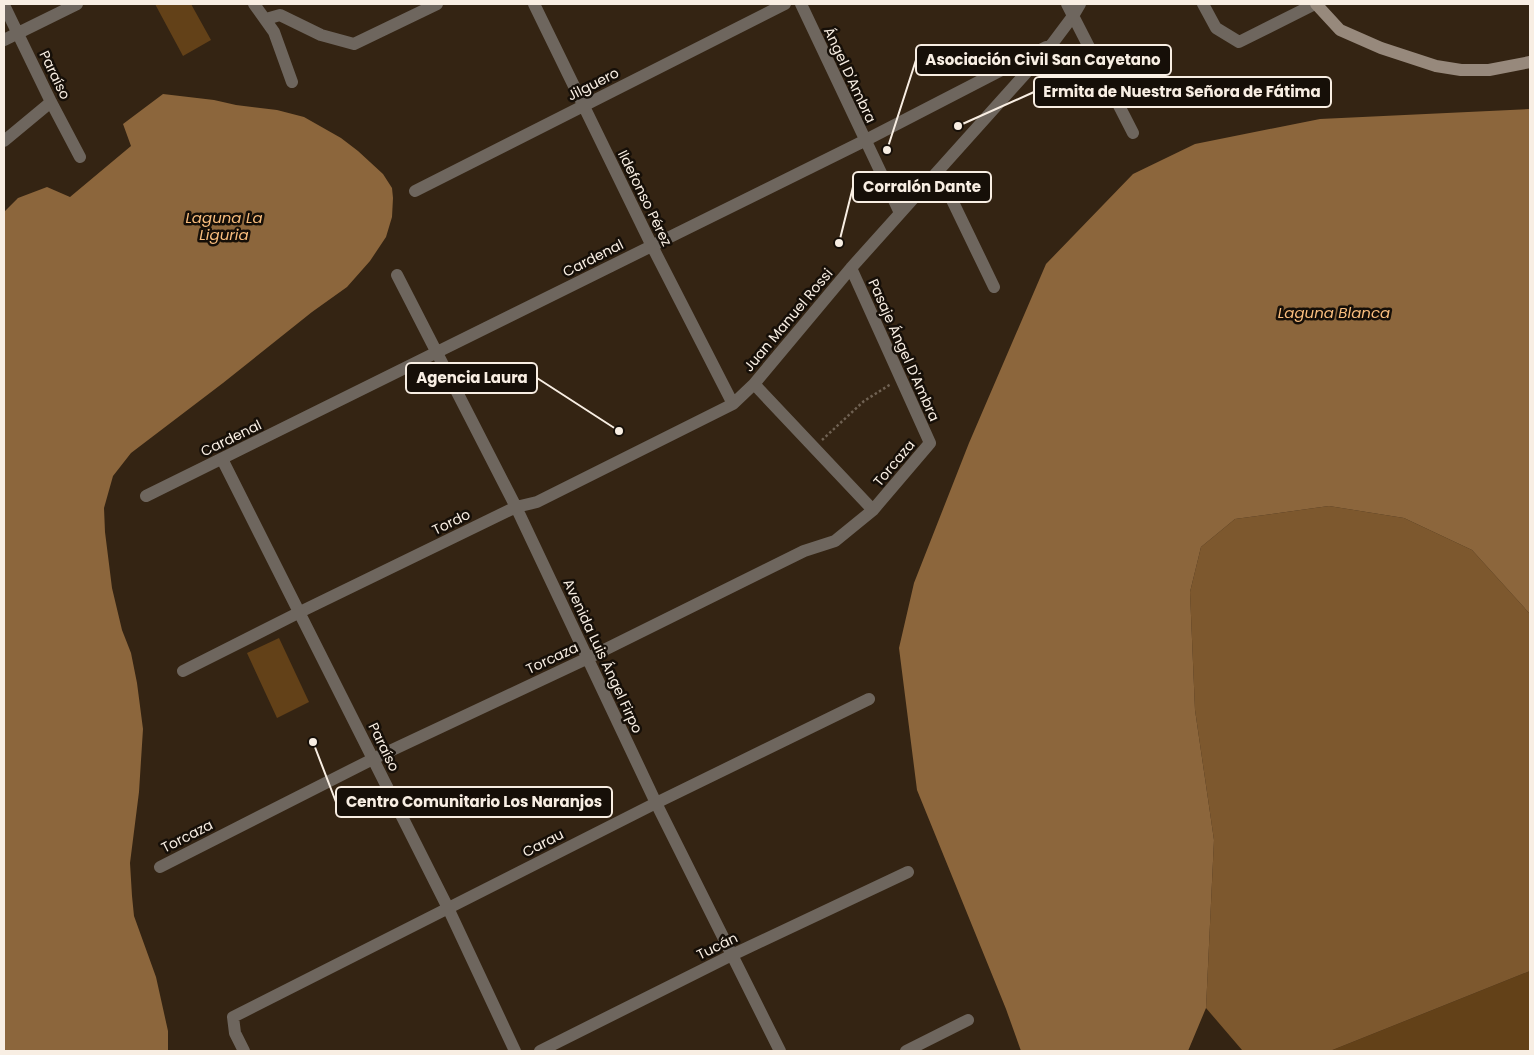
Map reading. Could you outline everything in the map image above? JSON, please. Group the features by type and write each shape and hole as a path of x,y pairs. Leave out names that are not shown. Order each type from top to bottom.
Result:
{"street":[{"path":"4,40 77,4"},
{"path":"254,4 274,32 292,82"},
{"path":"266,20 277,9 322,35 354,44 437,4"},
{"name":"Ildefonso Pérez","path":"534,4 652,246 733,404"},
{"name":"Jilguero","path":"415,191 785,4"},
{"name":"Ángel D'Ambra","path":"800,4 900,213"},
{"path":"1067,4 1132,134"},
{"name":"Juan Manuel Rossi","path":"733,404 754,384 851,268 1052,44 1080,4"},
{"path":"1203,4 1216,28 1239,42 1316,4 1340,30 1381,48 1436,66 1460,70 1489,70 1530,62"},
{"name":"Paraíso","path":"4,5 80,158"},
{"name":"Cardenal","path":"146,496 437,354 864,141 1052,44"},
{"path":"4,141 51,102"},
{"path":"938,171 994,287"},
{"name":"Pasaje Ángel D'Ambra","path":"851,268 930,443"},
{"name":"Avenida Luis Ángel Firpo","path":"397,275 516,507 656,803 780,1051"},
{"path":"754,384 873,510"},
{"name":"Tordo","path":"184,671 300,612 516,507 537,502 733,404"},
{"name":"Torcaza","path":"160,867 373,760 588,658 804,551 835,541 873,510 930,443"},
{"name":"Paraíso","path":"222,459 448,908 515,1051"},
{"name":"Carau","path":"244,1051 235,1033 233,1017 656,803 869,699"},
{"name":"Tucán","path":"540,1051 732,955 908,872"},
{"path":"906,1051 968,1020"}],"path":[{"path":"814,448 864,401 900,378"}],"shaded area":[{"path":"155,4 191,4 211,40 183,56"},
{"path":"1329,506 1404,518 1472,550 1530,614 1530,971 1330,1051 1242,1050 1206,1008 1214,840 1195,710 1190,592 1201,547 1235,519"},
{"path":"279,638 309,702 277,718 247,653"},
{"path":"1530,971 1530,1051 1330,1051"}],"water":[{"name":"Laguna La Liguria","path":"163,94 277,110 304,117 341,138 383,174 392,188 392,217 386,237 370,261 347,287 312,312 131,453 113,476 104,508 112,588 122,630 131,653 143,729 139,792 130,863 134,916 156,977 168,1031 168,1051 4,1051 4,212 18,198 47,187 70,197 131,146 123,124"},
{"name":"Laguna Blanca","path":"1530,109 1530,614 1472,550 1404,518 1329,506 1235,519 1201,547 1190,592 1195,710 1214,840 1206,1008 1188,1051 1021,1051 1006,1009 917,790 899,648 914,583 969,443 1046,264 1133,174 1195,144 1320,119"}],"place":[{"name":"Ermita de Nuestra Señora de Fátima","path":"958,126"},
{"name":"Asociación Civil San Cayetano","path":"887,150"},
{"name":"Corralón Dante","path":"839,243"},
{"name":"Agencia Laura","path":"619,431"},
{"name":"Centro Comunitario Los Naranjos","path":"313,742"}]}
